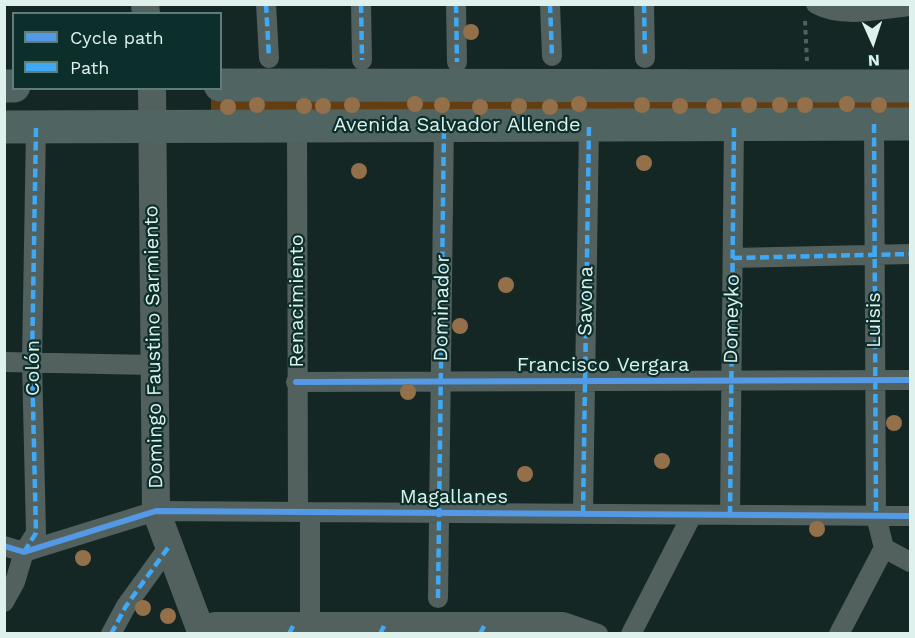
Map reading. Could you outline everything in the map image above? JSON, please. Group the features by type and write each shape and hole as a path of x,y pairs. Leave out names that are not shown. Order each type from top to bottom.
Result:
{"highway":[{"name":"Avenida Salvador Allende","path":"222,85 910,86"},
{"name":"Avenida Salvador Allende","path":"20,127 910,124"}],"main road":[{"name":"Domingo Faustino Sarmiento","path":"152,90 156,511 201,629"}],"street":[{"path":"266,4 270,58"},
{"path":"361,4 362,60"},
{"path":"456,4 457,62"},
{"path":"550,4 552,56"},
{"path":"644,4 645,58"},
{"path":"811,10 825,9 847,13 910,6"},
{"name":"Domeyko","path":"730,514 734,124"},
{"name":"Luisis","path":"873,124 876,516 884,548"},
{"name":"Dominador","path":"438,598 444,125"},
{"name":"Savona","path":"583,514 589,125"},
{"name":"Renacimiento","path":"297,126 297,382 304,512 298,626"},
{"name":"Colón","path":"4,602 15,582 24,552 36,533 32,362 20,127"},
{"path":"733,258 910,254"},
{"path":"4,362 153,364"},
{"name":"Francisco Vergara","path":"297,382 910,380"},
{"name":"Magallanes","path":"24,552 156,511 910,516"},
{"path":"631,633 692,514"},
{"path":"111,633 126,606 170,545"},
{"path":"4,546 24,552"},
{"path":"839,633 884,548 910,562"},
{"path":"201,629 214,622 383,628 483,628 563,622 598,633"}],"path":[{"path":"808,86 811,10"}],"shaded area":[{"path":"910,98 910,110 211,111 211,99"}],"marked path":[{"path":"266,4 269,58"},
{"path":"361,4 362,60"},
{"path":"456,4 457,62"},
{"path":"550,4 552,56"},
{"path":"644,4 645,58"},
{"path":"730,515 734,124"},
{"path":"874,124 876,516"},
{"path":"438,598 444,125"},
{"path":"583,514 589,125"},
{"path":"24,552 36,533 32,362 36,127"},
{"path":"733,258 910,254"},
{"path":"111,634 126,606 170,545"},
{"path":"289,634 295,622"},
{"path":"380,634 386,622"},
{"path":"480,634 486,622"}],"cycle path":[{"path":"296,382 910,380"},
{"path":"4,546 24,552 156,511 910,516"}]}
